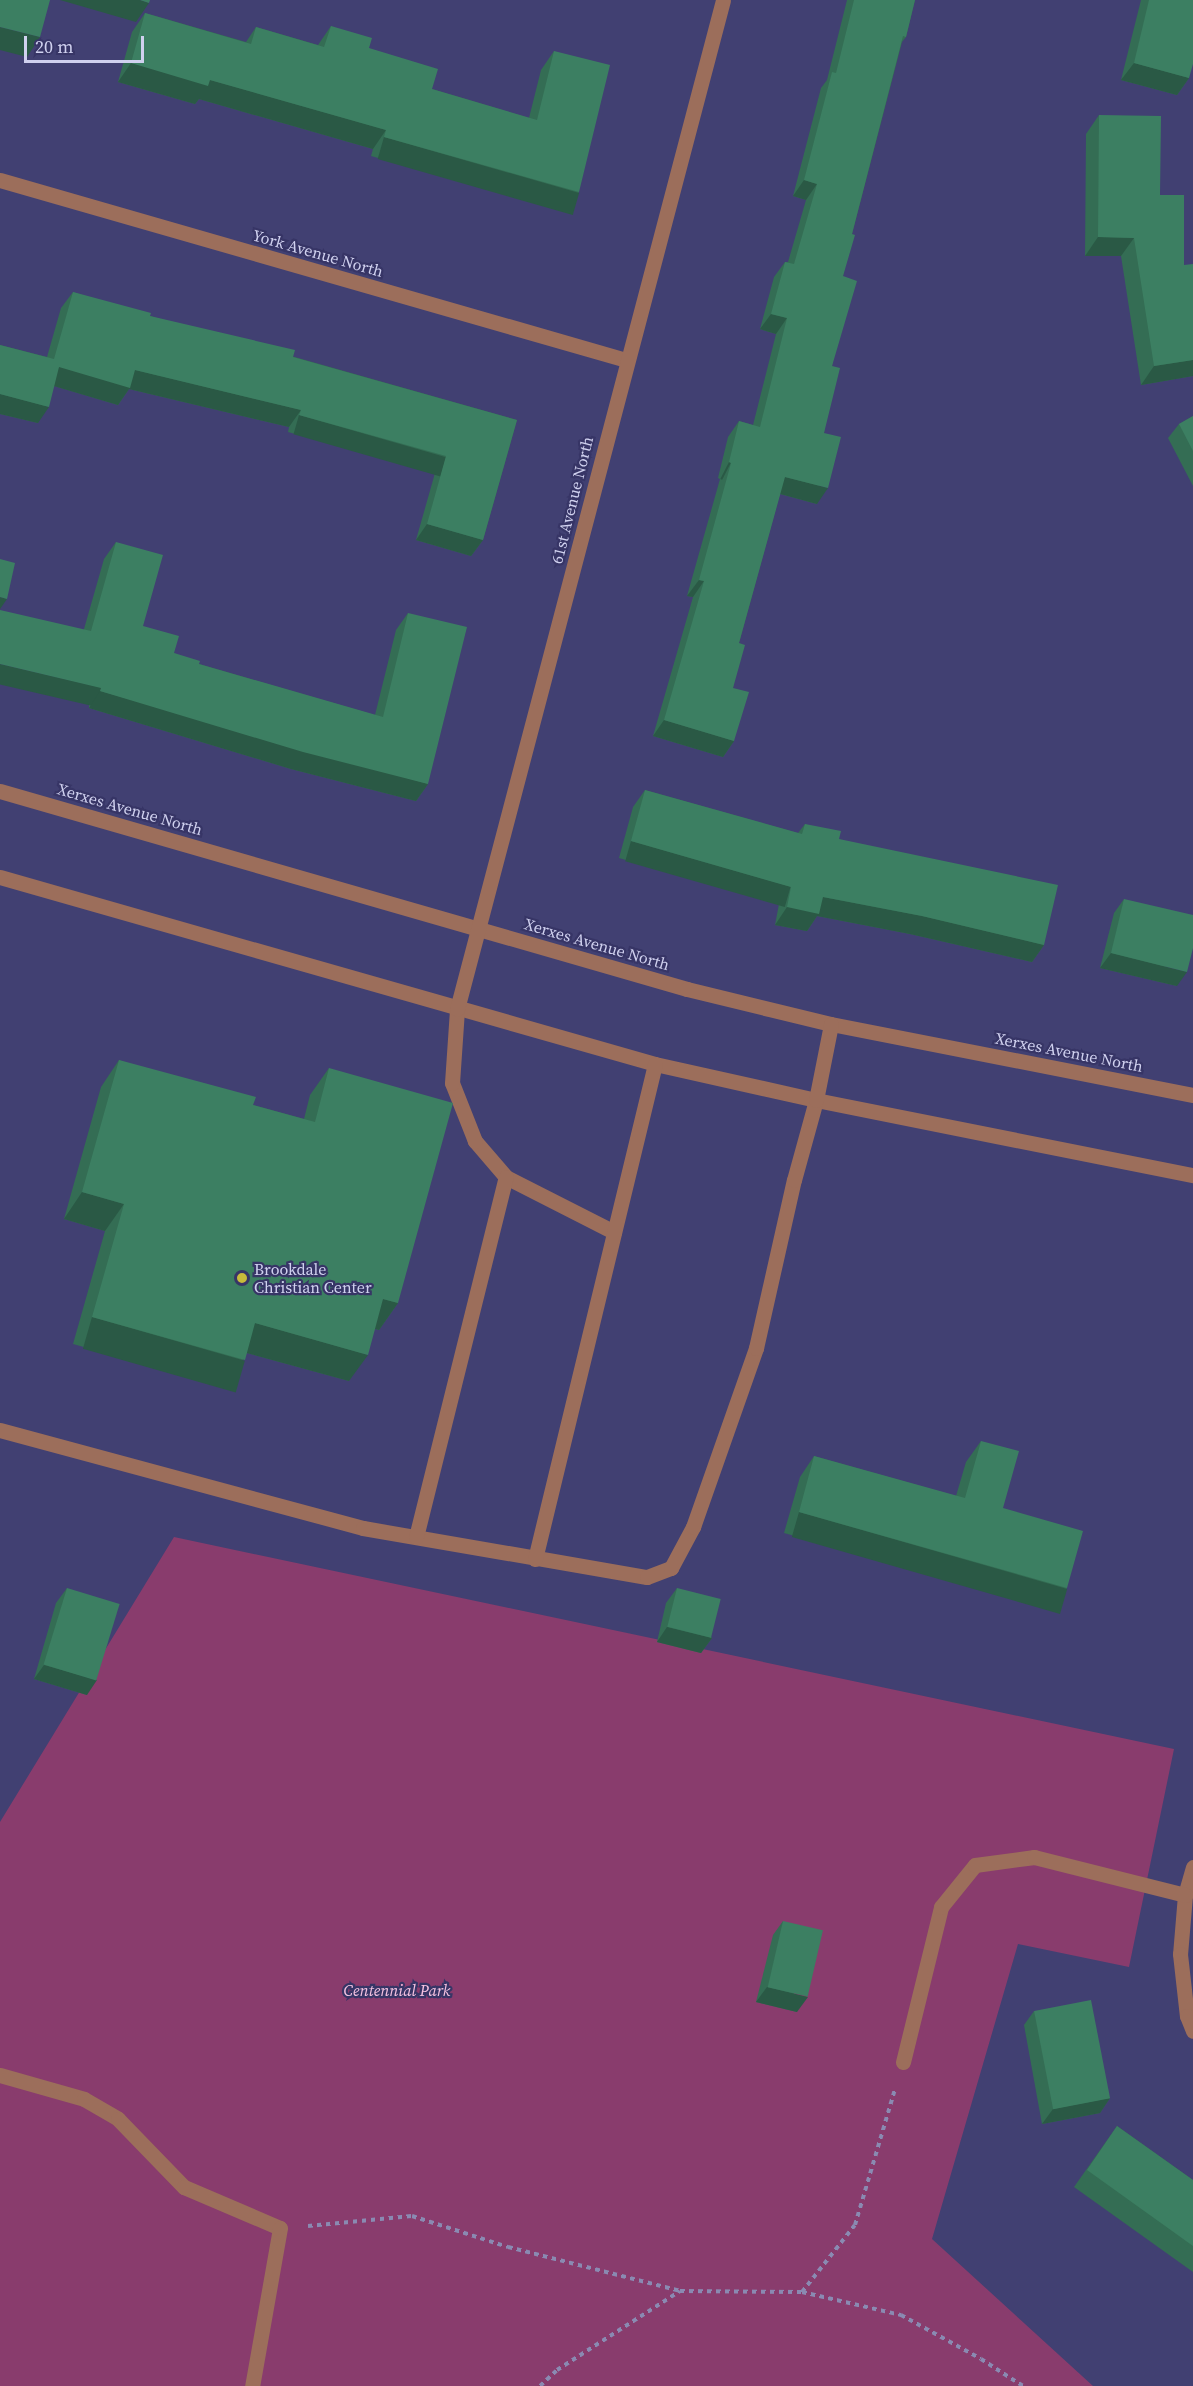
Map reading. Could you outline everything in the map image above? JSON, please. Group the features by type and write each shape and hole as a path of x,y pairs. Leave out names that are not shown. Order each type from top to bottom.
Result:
{"street":[{"name":"61st Avenue North","path":"506,1177 475,1140 452,1083 457,1009 480,928 626,360 723,0"},
{"name":"York Avenue North","path":"0,180 626,360"},
{"name":"Xerxes Avenue North","path":"0,791 687,989 831,1024 1193,1095"},
{"path":"0,877 655,1064 816,1100 1193,1175"},
{"path":"0,1430 363,1528 647,1577 671,1568 693,1527 756,1348 794,1179 816,1100 831,1024"},
{"path":"535,1559 655,1064"},
{"path":"416,1537 506,1177 614,1232"},
{"path":"903,2062 941,1907 975,1865 1034,1857 1185,1895"},
{"path":"1193,1867 1185,1895 1180,1954 1187,2016 1193,2031"},
{"path":"0,2075 84,2099 118,2119 184,2187 280,2228 252,2386"}],"path":[{"path":"802,2292 855,2225 903,2062"},
{"path":"280,2228 412,2216 508,2247 680,2291 802,2292 901,2315 981,2359 1023,2386"},
{"path":"540,2386 557,2370 680,2291"}],"green space":[{"name":"Centennial Park","path":"174,1537 1174,1749 1129,1967 1018,1944 932,2239 1093,2386 0,2386 0,1822"}],"building":[{"path":"0,0 50,0 40,37 0,27"},
{"path":"854,0 915,0 906,37 903,36 843,276 857,281 832,366 840,368 824,433 841,437 828,488 785,477 739,643 745,645 733,688 749,692 734,741 664,720 704,581 699,580 731,463 729,462 739,421 760,427 787,318 771,314 785,262 794,264 817,184 804,180 832,72 836,73"},
{"path":"1149,0 1193,0 1193,64 1189,78 1134,63"},
{"path":"145,13 251,44 256,27 324,47 331,26 372,38 369,48 438,69 432,89 537,120 554,51 610,65 579,192 384,137 386,130 210,80 208,86 131,63"},
{"path":"1099,115 1161,116 1160,195 1184,195 1184,265 1193,264 1193,360 1154,366 1134,238 1098,237"},
{"path":"73,292 151,313 150,316 295,350 293,357 517,420 483,540 427,524 446,456 299,415 301,410 135,370 130,388 59,367 49,407 0,394 0,345 54,359"},
{"path":"1193,416 1193,451 1179,424"},
{"path":"116,542 163,555 143,626 179,636 174,653 200,661 199,664 383,717 408,613 467,627 428,784 303,752 100,691 101,688 0,664 0,610 91,631"},
{"path":"0,559 15,563 7,599 0,597"},
{"path":"645,790 802,834 805,824 841,831 839,839 1058,885 1044,945 922,916 823,897 819,914 787,907 791,887 631,841"},
{"path":"1124,899 1193,915 1193,948 1187,972 1111,953"},
{"name":"Brookdale Christian Center","path":"119,1060 256,1097 253,1105 315,1122 329,1068 453,1103 398,1303 383,1299 368,1355 255,1323 245,1360 92,1317 124,1204 82,1192"},
{"path":"981,1441 1019,1451 1003,1508 1083,1531 1067,1588 799,1512 814,1456 965,1498"},
{"path":"67,1588 120,1604 96,1681 44,1665"},
{"path":"677,1588 721,1599 711,1638 667,1627"},
{"path":"783,1921 823,1930 808,1996 768,1987"},
{"path":"1091,2000 1110,2098 1053,2109 1034,2011"},
{"path":"1117,2126 1193,2180 1193,2246 1087,2170"}],"place":[{"name":"Brookdale Christian Center","path":"242,1278"}]}
